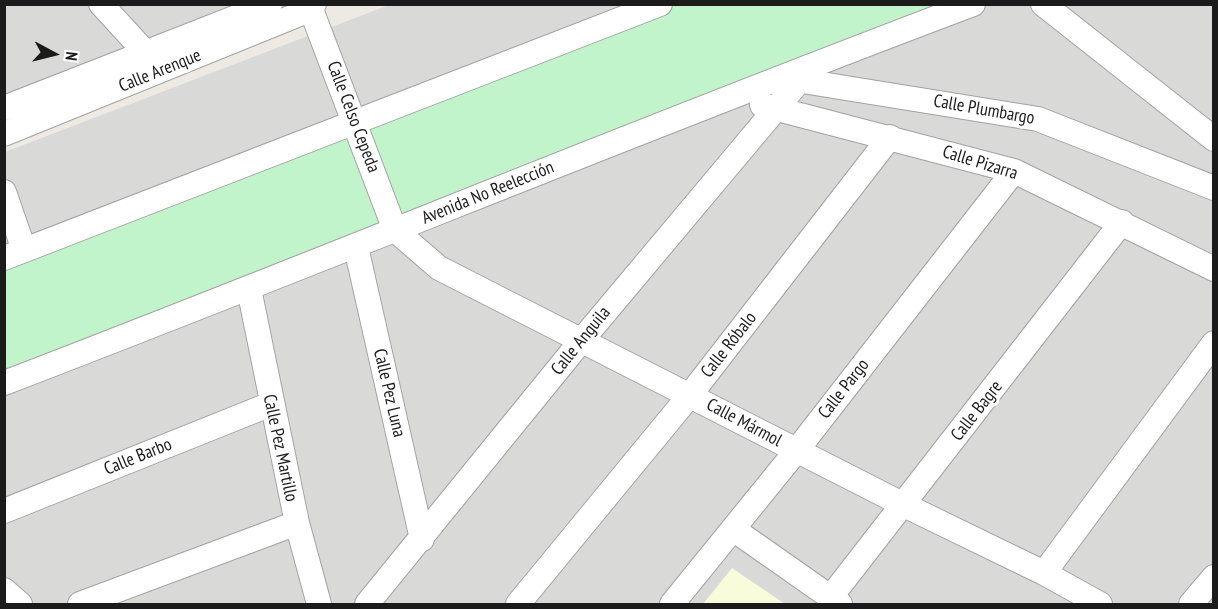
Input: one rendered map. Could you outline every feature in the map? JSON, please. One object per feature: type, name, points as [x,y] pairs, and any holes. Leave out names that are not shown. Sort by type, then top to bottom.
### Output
[{"type":"street","points":[[101,4],[145,52]]},
{"type":"street","name":"Calle Arenque","points":[[4,108],[270,4]]},
{"type":"street","points":[[4,192],[14,254],[355,124],[660,4]]},
{"type":"street","name":"Avenida No Reelección","points":[[4,383],[356,247],[731,96],[789,78],[973,4]]},
{"type":"street","points":[[1043,4],[1214,139]]},
{"type":"street","name":"Calle Arenque","points":[[4,134],[312,6]]},
{"type":"street","name":"Calle Celso Cepeda","points":[[312,6],[395,230]]},
{"type":"street","name":"Calle Anguila","points":[[367,604],[773,108],[789,78]]},
{"type":"street","name":"Calle Plumbargo","points":[[789,78],[1038,119],[1214,188]]},
{"type":"street","name":"Calle Pizarra","points":[[731,96],[1014,171],[1214,269]]},
{"type":"street","name":"Calle Róbalo","points":[[518,604],[690,395],[890,137]]},
{"type":"street","name":"Calle Pargo","points":[[672,604],[797,450],[1014,171]]},
{"type":"street","name":"Calle Bagre","points":[[835,601],[904,506],[1122,222]]},
{"type":"street","name":"Calle Mármol","points":[[395,230],[439,268],[904,506],[1044,573],[1100,604]]},
{"type":"street","name":"Calle Pez Luna","points":[[356,247],[422,539]]},
{"type":"street","name":"Calle Pez Martillo","points":[[249,289],[297,523],[319,604]]},
{"type":"street","points":[[1044,573],[1214,343]]},
{"type":"street","name":"Calle Barbo","points":[[4,511],[271,404]]},
{"type":"street","points":[[80,604],[297,523]]},
{"type":"street","points":[[733,529],[835,601]]},
{"type":"street","points":[[1191,604],[1214,577]]},
{"type":"street","points":[[4,590],[20,604]]},
{"type":"shaded area","points":[[5,5],[266,5],[5,108]]},
{"type":"shaded area","points":[[389,5],[1213,5],[1213,604],[28,604],[5,581],[5,152]]},
{"type":"shaded area","points":[[732,568],[785,604],[703,604]]},
{"type":"green space","points":[[666,5],[964,5],[5,383],[5,258]]}]
